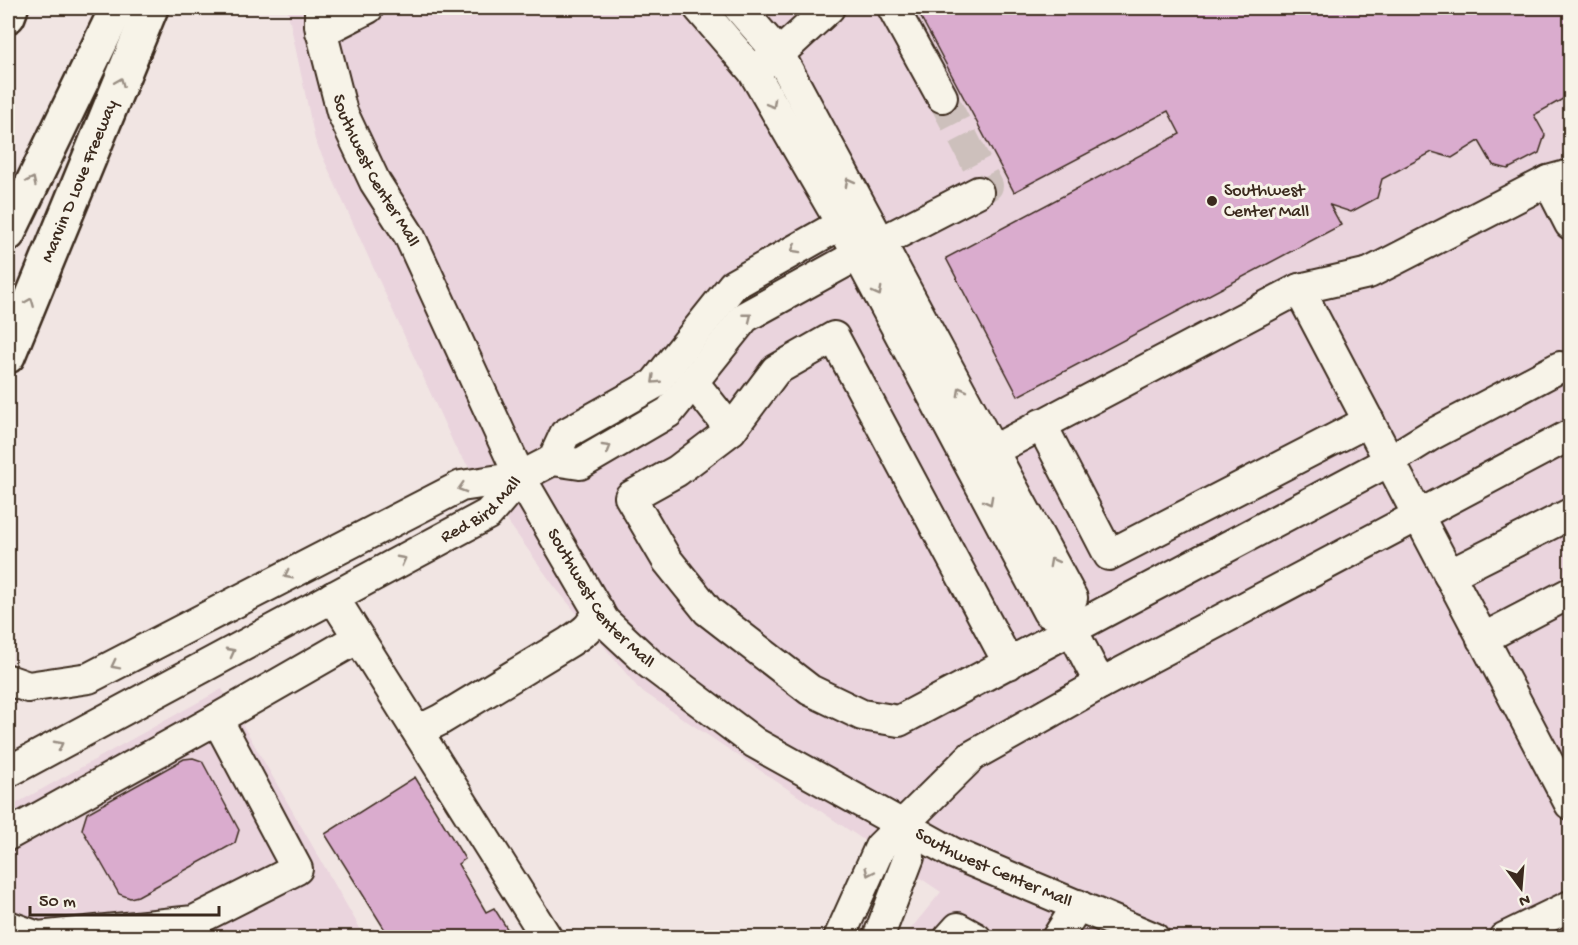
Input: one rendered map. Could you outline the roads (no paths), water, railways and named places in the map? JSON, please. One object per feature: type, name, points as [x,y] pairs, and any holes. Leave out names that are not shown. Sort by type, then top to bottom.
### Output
[{"type":"main road","points":[[8,16],[11,8]]},
{"type":"main road","points":[[8,234],[117,8]]},
{"type":"main road","name":"Marvin D Love Freeway","points":[[8,356],[151,8]]},
{"type":"street","points":[[321,20],[368,8]]},
{"type":"street","points":[[699,8],[753,71],[853,217]]},
{"type":"street","points":[[739,8],[779,54],[853,217],[981,457],[1072,598],[1068,622],[1100,684]]},
{"type":"street","points":[[753,71],[779,54],[830,8]]},
{"type":"street","points":[[893,8],[942,97]]},
{"type":"street","name":"Southwest Center Mall","points":[[321,20],[342,112],[375,183],[409,235],[520,477],[604,621],[649,663],[755,743],[953,853],[1154,938]]},
{"type":"street","points":[[981,457],[1299,289],[1369,273],[1559,178],[1570,224]]},
{"type":"street","points":[[520,477],[553,460],[580,464],[669,412],[745,317],[869,248],[978,192]]},
{"type":"street","points":[[553,460],[565,434],[654,384],[734,285],[853,217]]},
{"type":"street","points":[[1299,289],[1570,804]]},
{"type":"street","points":[[1009,664],[834,337],[776,370],[731,430],[677,471],[630,497],[667,560],[708,611],[810,690],[862,716],[899,721],[1009,664],[1068,622],[1389,461],[1431,435],[1560,367]]},
{"type":"street","points":[[693,382],[731,430]]},
{"type":"street","points":[[1041,424],[1108,555],[1369,421]]},
{"type":"street","points":[[839,938],[880,847],[972,756],[1100,684],[1570,435]]},
{"type":"street","name":"Red Bird Mall","points":[[8,772],[488,514],[520,477]]},
{"type":"street","name":"Red Bird Mall","points":[[8,680],[28,687],[89,678],[460,486],[520,477]]},
{"type":"street","points":[[1449,575],[1570,514]]},
{"type":"street","points":[[1482,639],[1570,593]]},
{"type":"street","points":[[333,597],[547,938]]},
{"type":"street","points":[[414,726],[428,726],[440,720],[569,642],[587,630],[598,610]]},
{"type":"street","points":[[8,835],[358,638]]},
{"type":"street","points":[[8,926],[38,937],[194,921],[297,869],[217,718]]},
{"type":"street","points":[[878,938],[909,857],[903,826]]},
{"type":"street","points":[[1057,938],[1078,905]]},
{"type":"street","points":[[1508,937],[1570,906]]},
{"type":"street","points":[[949,938],[958,928],[976,938]]},
{"type":"tunnel","points":[[942,97],[988,186],[978,192]]},
{"type":"place","name":"Southwest Center Mall","points":[[1212,201]]}]
